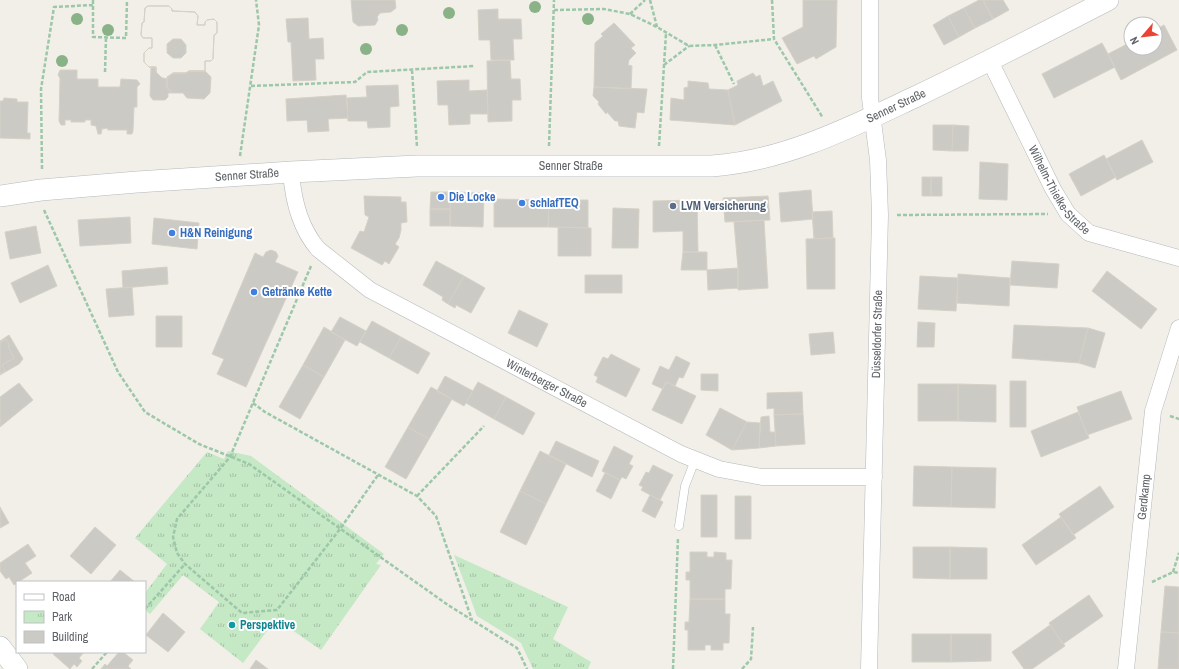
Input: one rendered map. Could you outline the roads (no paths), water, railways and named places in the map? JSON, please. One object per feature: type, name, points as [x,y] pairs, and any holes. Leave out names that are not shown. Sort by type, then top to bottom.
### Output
[{"type":"street","name":"Düsseldorfer Straße","points":[[869,669],[880,215],[878,160],[870,98],[870,0]]},
{"type":"street","name":"Senner Straße","points":[[0,196],[41,190],[88,186],[291,172],[418,166],[712,166],[735,164],[757,160],[792,149],[872,117],[990,61],[1108,0]]},
{"type":"street","name":"Wilhelm-Thielke-Straße","points":[[990,61],[1053,189],[1068,214],[1090,233],[1179,258]]},
{"type":"street","name":"Winterberger Straße","points":[[291,172],[292,188],[299,218],[311,241],[318,249],[370,290],[667,446],[695,460],[719,469],[762,477],[874,477]]},
{"type":"street","name":"Gerdkamp","points":[[1126,669],[1153,411],[1179,328]]},
{"type":"lane","points":[[678,526],[684,486],[695,460]]},
{"type":"place","name":"Die Locke","points":[[441,197]]},
{"type":"place","name":"schlafTEQ","points":[[522,203]]},
{"type":"place","name":"LVM Versicherung","points":[[673,206]]},
{"type":"place","name":"H&N Reinigung","points":[[172,233]]},
{"type":"place","name":"Getränke Kette","points":[[254,292]]},
{"type":"place","name":"Perspektive","points":[[232,625]]}]
